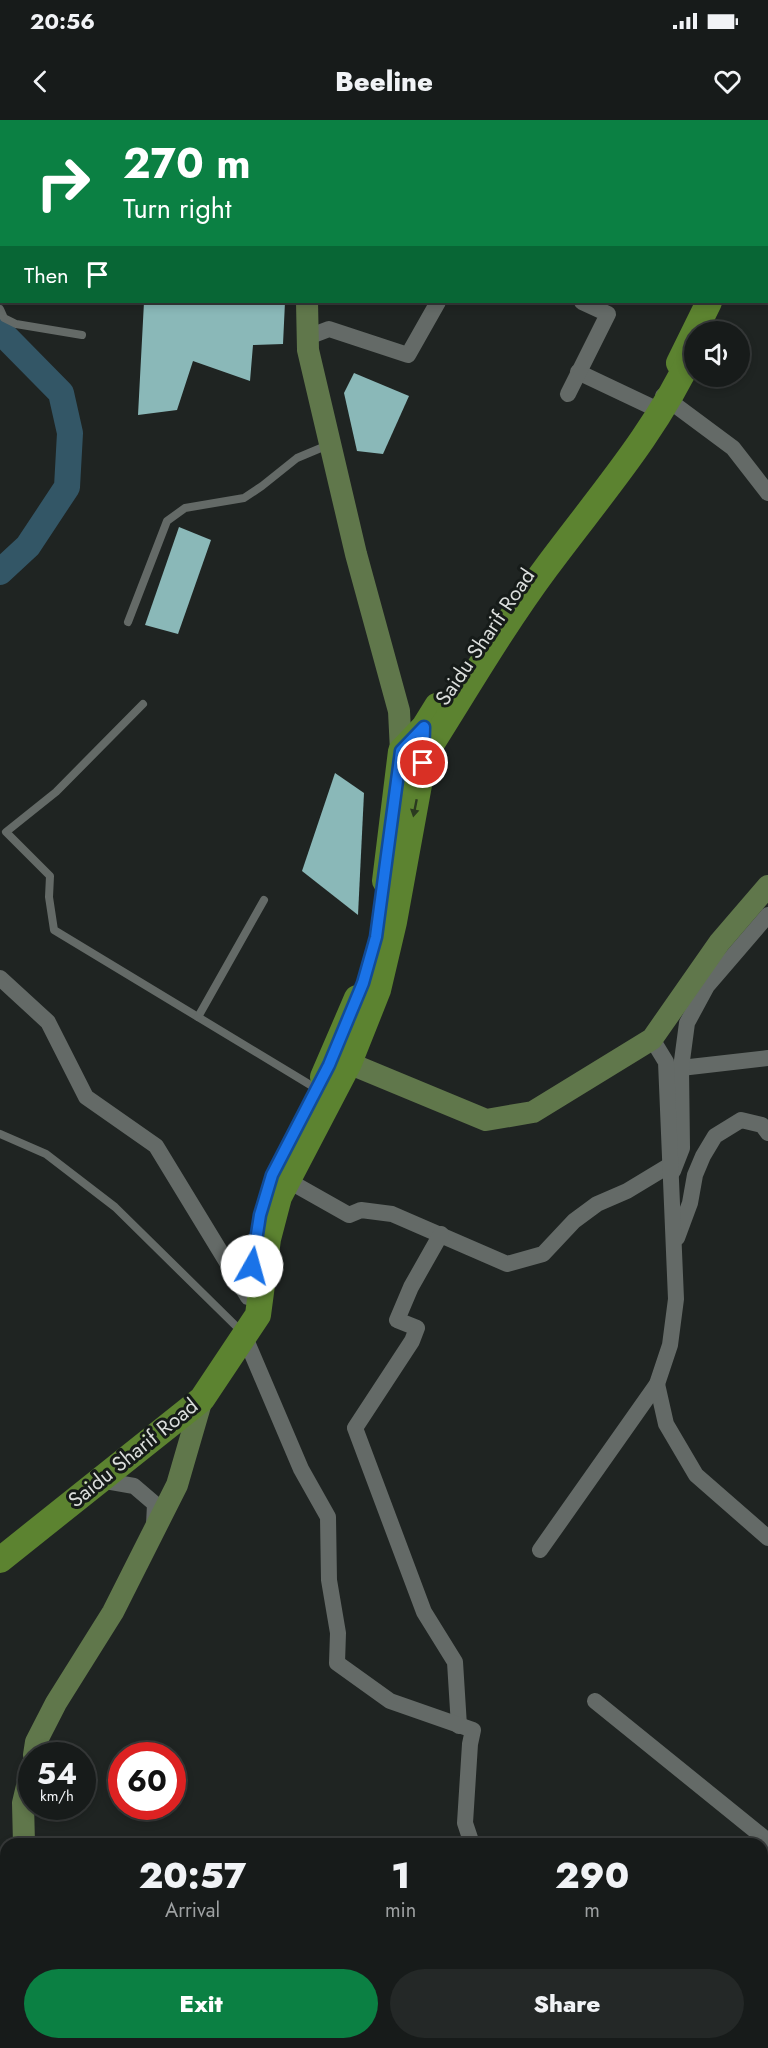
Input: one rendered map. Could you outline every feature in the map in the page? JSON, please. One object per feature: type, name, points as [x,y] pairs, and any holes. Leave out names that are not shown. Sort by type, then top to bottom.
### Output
[{"type":"main road","points":[[662,401],[709,303]]},
{"type":"main road","points":[[708,321],[718,303]]},
{"type":"main road","points":[[386,920],[423,763],[429,748],[522,602],[684,366]]},
{"type":"main road","name":"Saidu Sharif Road","points":[[401,751],[424,727],[470,653],[522,580],[602,488]]},
{"type":"main road","points":[[423,763],[424,727]]},
{"type":"main road","points":[[244,1335],[258,1315],[268,1239],[279,1197],[341,1060],[378,990],[401,751]]},
{"type":"main road","name":"Saidu Sharif Road","points":[[0,1560],[202,1399],[244,1335],[254,1243],[269,1184],[317,1089],[341,1060]]},
{"type":"street","points":[[307,303],[308,350],[357,554],[399,711],[401,751]]},
{"type":"street","points":[[308,337],[329,329],[408,355],[437,303]]},
{"type":"street","points":[[568,394],[608,314],[584,303]]},
{"type":"street","points":[[578,372],[662,401],[733,448],[768,493]]},
{"type":"street","points":[[341,1060],[486,1120],[533,1112],[652,1039],[719,943],[768,886]]},
{"type":"street","points":[[287,1180],[349,1215],[361,1210],[392,1214],[507,1264],[543,1254],[574,1221],[597,1204],[670,1170],[682,1148],[681,1068],[687,1023],[707,986],[768,915]]},
{"type":"street","points":[[0,978],[48,1023],[86,1097],[156,1146],[248,1297]]},
{"type":"street","points":[[540,1550],[657,1384],[670,1345],[676,1299],[666,1062],[652,1039]]},
{"type":"street","points":[[681,1068],[768,1058]]},
{"type":"street","points":[[674,1244],[690,1203],[695,1175],[715,1136],[741,1120],[762,1125],[768,1133]]},
{"type":"street","points":[[441,1234],[411,1287],[397,1320],[417,1328],[412,1341],[355,1428],[424,1612],[455,1662],[459,1726]]},
{"type":"street","points":[[244,1335],[301,1469],[328,1517],[329,1580],[338,1633],[337,1664],[390,1701],[473,1730],[465,1823],[470,1838]]},
{"type":"street","points":[[657,1384],[666,1424],[696,1475],[768,1538]]},
{"type":"street","points":[[36,1742],[56,1703],[113,1612],[154,1533],[177,1485],[202,1399]]},
{"type":"street","points":[[100,1480],[134,1486],[155,1504],[154,1533]]},
{"type":"street","points":[[595,1701],[766,1838]]},
{"type":"street","points":[[24,1820],[24,1838]]},
{"type":"lane","points":[[0,309],[4,318],[16,324],[82,335]]},
{"type":"lane","points":[[128,622],[167,521],[185,508],[244,498],[297,458],[330,444]]},
{"type":"lane","points":[[143,704],[56,792],[6,832],[50,876],[49,897],[54,930],[317,1089]]},
{"type":"lane","points":[[198,1017],[264,900]]},
{"type":"lane","points":[[0,1134],[46,1154],[115,1207],[244,1335]]},
{"type":"building","points":[[144,303],[285,303],[283,344],[253,345],[250,381],[193,361],[177,410],[138,415]]},
{"type":"building","points":[[354,373],[409,396],[383,454],[357,451],[344,393]]},
{"type":"building","points":[[179,527],[211,540],[178,634],[145,625]]},
{"type":"building","points":[[335,773],[364,793],[358,915],[302,871]]},
{"type":"waterway","points":[[0,331],[61,393],[70,433],[67,487],[28,546],[0,572]]},
{"type":"route","points":[[252,1266],[260,1215],[272,1175],[329,1065],[363,983],[376,937],[401,751],[424,727],[423,763]]}]
